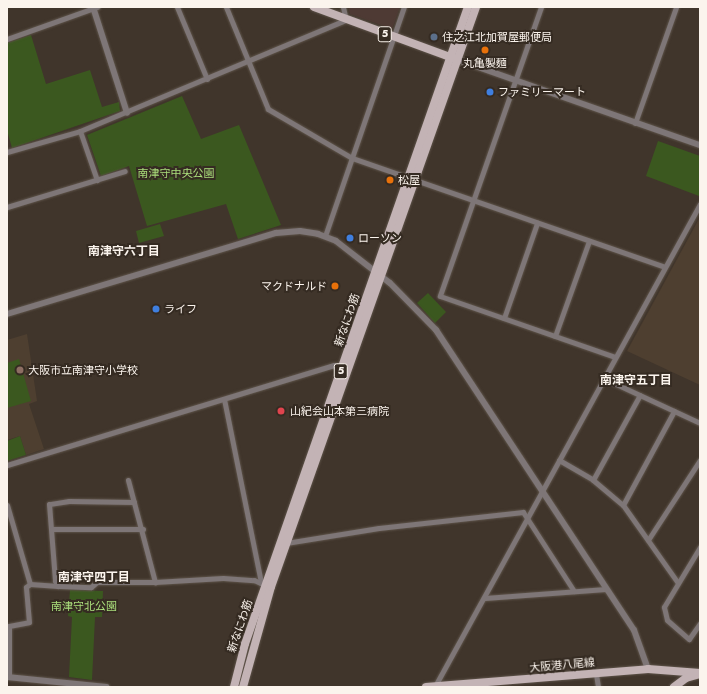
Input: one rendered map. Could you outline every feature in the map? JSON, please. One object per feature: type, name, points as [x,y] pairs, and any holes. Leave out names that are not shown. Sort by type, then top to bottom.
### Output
[{"type":"main road","name":"5","points":[[314,7],[346,20],[454,58]]},
{"type":"main road","name":"新なにわ筋","points":[[234,687],[245,644],[266,585],[284,542],[412,178],[454,58],[468,7]]},
{"type":"main road","name":"新なにわ筋","points":[[454,58],[476,7]]},
{"type":"main road","name":"新なにわ筋","points":[[243,687],[266,585]]},
{"type":"main road","name":"大阪港八尾線","points":[[426,687],[648,669],[700,674]]},
{"type":"main road","name":"大阪港八尾線","points":[[675,687],[686,678],[700,674]]},
{"type":"street","points":[[177,7],[207,79]]},
{"type":"street","points":[[226,7],[268,109],[352,158],[665,267]]},
{"type":"street","points":[[7,152],[80,130],[127,112],[346,20],[343,7]]},
{"type":"street","points":[[325,236],[404,7]]},
{"type":"street","points":[[541,7],[440,296],[615,357]]},
{"type":"street","points":[[635,123],[676,7]]},
{"type":"street","points":[[7,39],[94,8],[127,112]]},
{"type":"street","points":[[454,58],[700,145]]},
{"type":"street","points":[[80,130],[97,180]]},
{"type":"street","points":[[7,207],[125,171]]},
{"type":"street","points":[[435,686],[485,598],[526,517],[543,489],[700,204]]},
{"type":"street","points":[[504,318],[537,223]]},
{"type":"street","points":[[7,314],[276,233],[300,231],[325,236],[340,244],[378,274],[436,330],[543,489],[634,630],[648,669]]},
{"type":"street","points":[[555,336],[589,241]]},
{"type":"street","points":[[7,465],[334,365],[345,368]]},
{"type":"street","points":[[603,378],[700,423]]},
{"type":"street","points":[[593,480],[640,395]]},
{"type":"street","points":[[224,399],[266,585]]},
{"type":"street","points":[[623,505],[674,411]]},
{"type":"street","points":[[559,460],[593,480],[623,505],[678,583]]},
{"type":"street","points":[[648,540],[700,460]]},
{"type":"street","points":[[128,480],[143,529],[155,582]]},
{"type":"street","points":[[58,586],[55,581],[49,504],[69,501],[134,502]]},
{"type":"street","points":[[7,505],[30,584]]},
{"type":"street","points":[[284,542],[379,528],[523,512],[574,591]]},
{"type":"street","points":[[52,529],[143,529]]},
{"type":"street","points":[[700,547],[664,607],[667,620],[688,639],[700,623]]},
{"type":"street","points":[[107,687],[60,685],[8,677],[9,626],[29,622],[26,587],[30,584],[91,588],[97,582],[155,582],[223,578],[254,580],[266,585]]},
{"type":"street","points":[[485,598],[606,588]]},
{"type":"street","points":[[596,674],[598,687]]},
{"type":"shaded area","points":[[348,7],[400,7],[392,29],[350,14]]},
{"type":"shaded area","points":[[700,217],[700,385],[627,351]]},
{"type":"shaded area","name":"大阪市立南津守小学校","points":[[27,334],[37,401],[29,404],[44,449],[26,455],[20,436],[7,440],[7,340]]},
{"type":"green space","points":[[31,35],[46,84],[90,70],[102,107],[119,102],[120,111],[12,148],[7,130],[7,43]]},
{"type":"green space","name":"南津守中央公園","points":[[182,96],[201,139],[239,125],[281,225],[238,239],[226,204],[147,226],[129,166],[101,176],[87,135]]},
{"type":"green space","points":[[658,141],[700,156],[699,196],[646,176]]},
{"type":"green space","points":[[160,224],[164,236],[139,243],[136,231]]},
{"type":"green space","points":[[428,293],[446,312],[435,323],[417,303]]},
{"type":"green space","points":[[19,359],[31,401],[7,408],[7,363]]},
{"type":"green space","points":[[20,436],[26,455],[7,461],[7,441]]},
{"type":"green space","name":"南津守北公園","points":[[70,590],[103,591],[102,617],[95,617],[92,680],[69,677],[72,617],[68,616]]},
{"type":"place","name":"住之江北加賀屋郵便局","points":[[434,37]]},
{"type":"place","name":"丸亀製麵","points":[[485,50]]},
{"type":"place","name":"ファミリーマート","points":[[490,92]]},
{"type":"place","name":"松屋","points":[[390,180]]},
{"type":"place","name":"ローソン","points":[[350,238]]},
{"type":"place","name":"マクドナルド","points":[[335,286]]},
{"type":"place","name":"ライフ","points":[[156,309]]},
{"type":"place","name":"大阪市立南津守小学校","points":[[20,370]]},
{"type":"place","name":"山紀会山本第三病院","points":[[281,411]]},
{"type":"district","name":"南津守六丁目","points":[[124,252]]},
{"type":"district","name":"南津守五丁目","points":[[636,381]]},
{"type":"district","name":"南津守四丁目","points":[[94,578]]}]
